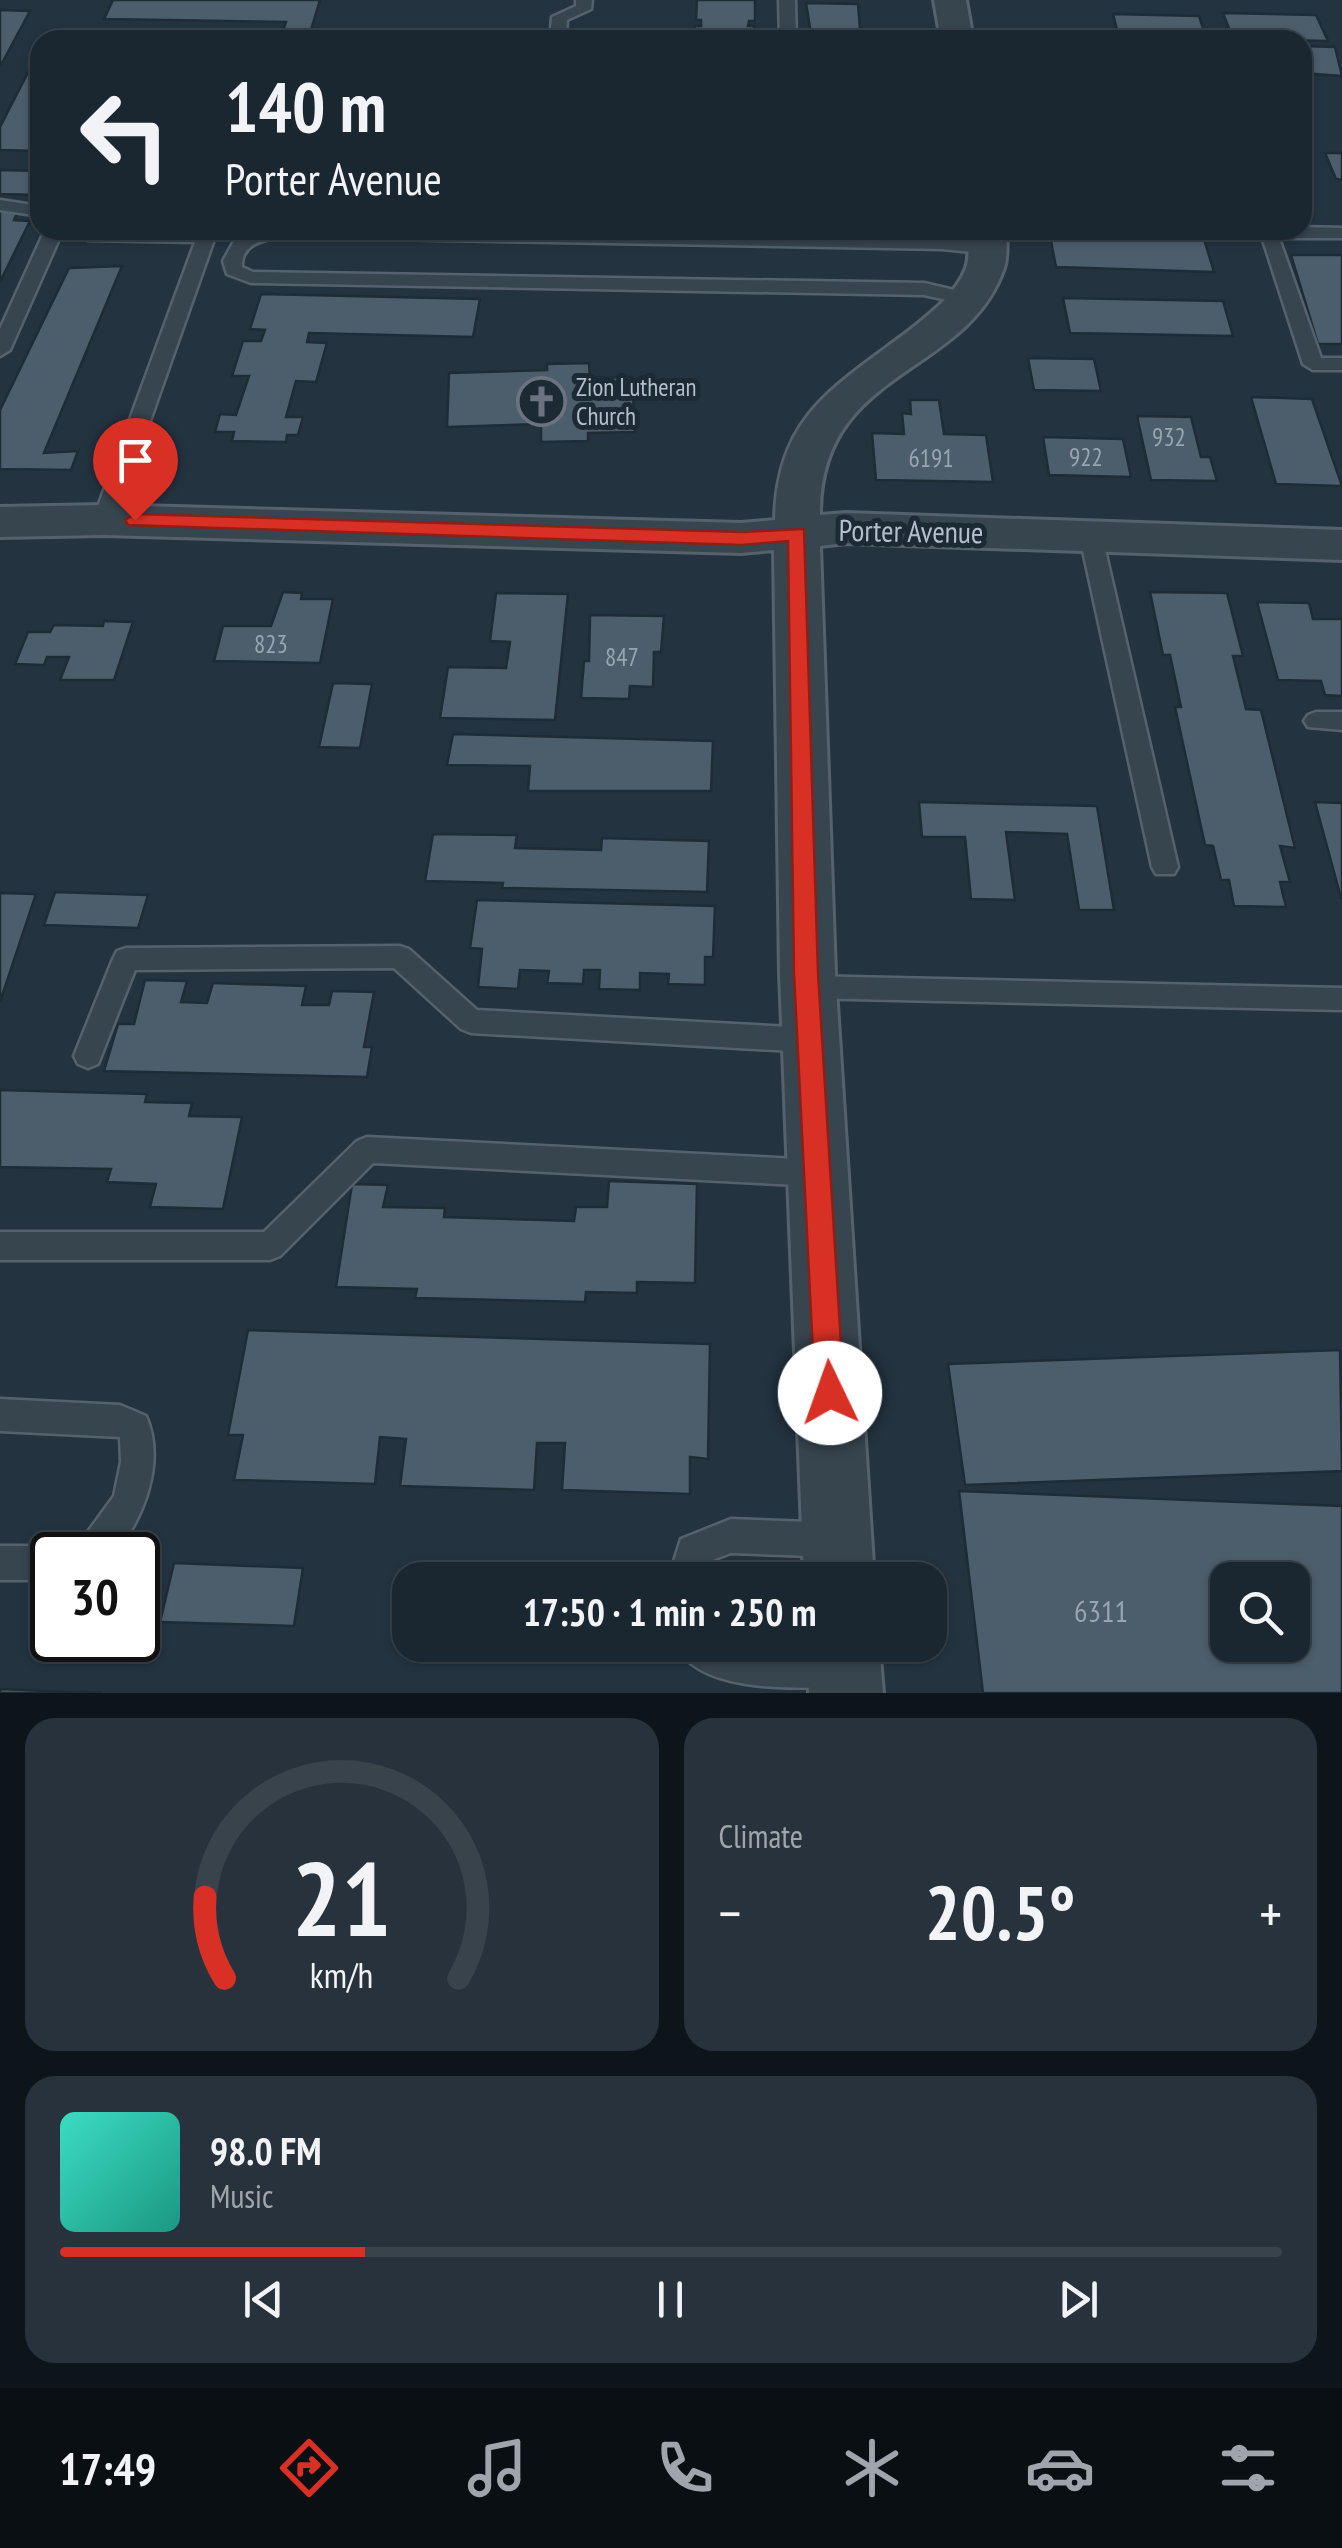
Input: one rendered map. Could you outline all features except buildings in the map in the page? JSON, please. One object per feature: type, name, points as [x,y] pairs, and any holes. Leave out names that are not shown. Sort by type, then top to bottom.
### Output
[{"type":"street","points":[[950,0],[955,30]]},
{"type":"street","points":[[838,1560],[806,987],[798,533],[801,467],[820,428],[856,386],[921,342],[969,299],[989,240]]},
{"type":"street","name":"Porter Avenue","points":[[0,522],[104,520],[742,538],[846,528],[1342,545]]},
{"type":"lane","points":[[559,30],[560,17],[582,9],[584,0]]},
{"type":"lane","points":[[787,0],[788,30]]},
{"type":"lane","points":[[0,205],[30,210]]},
{"type":"lane","points":[[1312,234],[1342,234]]},
{"type":"lane","points":[[0,350],[50,240]]},
{"type":"lane","points":[[104,520],[205,240]]},
{"type":"lane","points":[[247,240],[231,262],[233,270],[250,278],[924,289],[969,299]]},
{"type":"lane","points":[[721,240],[942,244],[989,240]]},
{"type":"lane","points":[[1271,240],[1313,364],[1342,364]]},
{"type":"lane","points":[[1091,537],[1165,867]]},
{"type":"lane","points":[[1316,721],[1342,721]]},
{"type":"lane","points":[[88,1056],[126,958],[400,957],[471,1021],[809,1040]]},
{"type":"lane","points":[[806,987],[1342,999]]},
{"type":"lane","points":[[0,1246],[270,1246],[366,1150],[817,1173]]},
{"type":"lane","points":[[0,1416],[120,1422],[136,1427],[140,1448],[122,1519],[112,1532]]},
{"type":"lane","points":[[690,1562],[693,1551],[731,1536],[838,1560]]},
{"type":"lane","points":[[0,1563],[30,1564]]},
{"type":"lane","points":[[721,1662],[734,1670],[844,1669]]},
{"type":"place","name":"Zion Lutheran Church","points":[[541,401]]},
{"type":"route","points":[[135,520],[742,538],[798,533],[806,973],[830,1393]]}]
